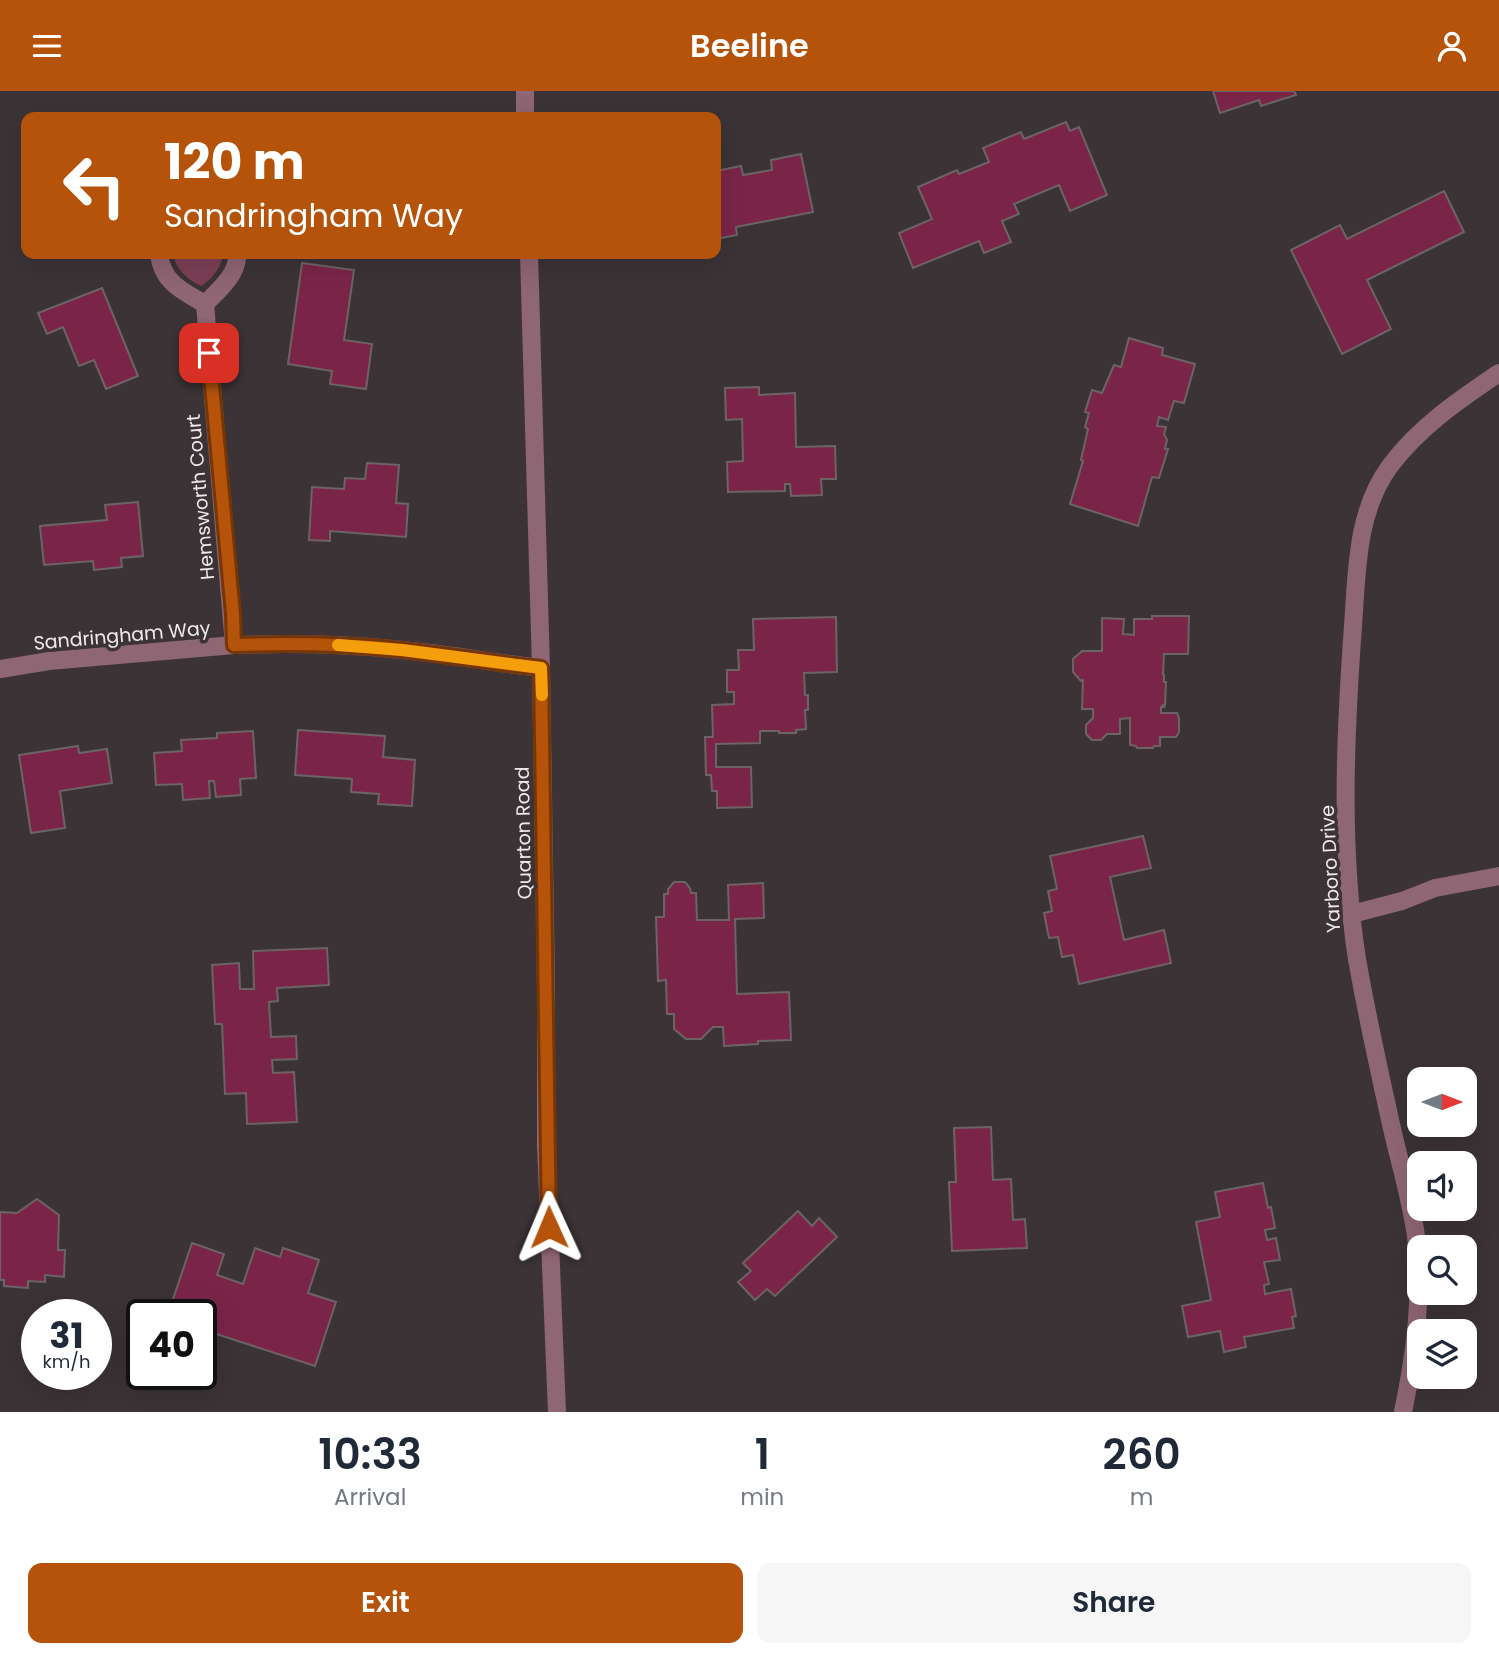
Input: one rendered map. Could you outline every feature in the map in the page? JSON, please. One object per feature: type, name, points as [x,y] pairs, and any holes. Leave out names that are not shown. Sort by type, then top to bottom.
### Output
[{"type":"street","points":[[525,91],[525,112]]},
{"type":"street","points":[[159,259],[160,266],[168,279],[183,292],[205,304],[228,279],[238,259]]},
{"type":"street","name":"Quarton Road","points":[[530,259],[541,668],[546,1144],[557,1412]]},
{"type":"street","name":"Hemsworth Court","points":[[205,304],[234,645]]},
{"type":"street","name":"Yarboro Drive","points":[[1403,1412],[1418,1321],[1416,1235],[1365,1000],[1352,914],[1349,872],[1347,732],[1360,545],[1368,506],[1389,467],[1415,437],[1449,407],[1499,373]]},
{"type":"street","name":"Sandringham Way","points":[[0,669],[49,661],[234,645],[331,644],[402,650],[541,668]]},
{"type":"street","points":[[1352,914],[1402,901],[1435,888],[1499,876]]},
{"type":"shaded area","points":[[175,259],[222,259],[216,272],[201,286],[177,265]]},
{"type":"building","points":[[1213,91],[1294,91],[1296,95],[1261,106],[1259,100],[1220,113]]},
{"type":"building","points":[[1066,122],[1070,131],[1079,127],[1107,195],[1070,211],[1059,185],[1014,204],[1019,214],[1002,221],[1011,242],[984,253],[979,241],[913,268],[899,233],[932,219],[918,187],[957,170],[959,174],[989,162],[983,148],[1021,132],[1024,139]]},
{"type":"building","points":[[801,154],[813,212],[736,227],[737,235],[721,238],[721,170],[741,166],[743,175],[772,170],[771,160]]},
{"type":"building","points":[[1444,191],[1464,232],[1367,280],[1391,329],[1342,354],[1291,250],[1340,225],[1347,239]]},
{"type":"building","points":[[302,263],[354,270],[344,340],[372,344],[366,389],[330,384],[332,371],[288,364]]},
{"type":"building","points":[[102,288],[138,376],[106,389],[94,360],[79,366],[63,327],[47,334],[38,313]]},
{"type":"building","points":[[1129,338],[1163,348],[1162,355],[1195,364],[1184,403],[1174,401],[1168,420],[1159,417],[1157,426],[1166,427],[1165,449],[1168,449],[1159,478],[1152,477],[1138,526],[1070,504],[1083,461],[1081,460],[1088,429],[1085,427],[1089,413],[1085,412],[1092,390],[1102,393],[1114,365],[1121,367]]},
{"type":"building","points":[[759,387],[759,395],[795,393],[796,447],[835,446],[836,479],[821,479],[822,495],[791,496],[790,484],[785,484],[785,491],[728,492],[727,462],[743,461],[742,419],[726,420],[725,388]]},
{"type":"building","points":[[367,463],[399,465],[396,503],[408,504],[406,537],[330,531],[330,541],[309,540],[312,487],[344,489],[345,478],[365,479]]},
{"type":"building","points":[[138,502],[143,556],[121,558],[122,567],[94,570],[93,561],[44,565],[40,526],[107,520],[105,505]]},
{"type":"building","points":[[1152,616],[1189,616],[1188,654],[1164,654],[1165,705],[1161,707],[1161,713],[1177,713],[1179,732],[1176,737],[1160,737],[1160,746],[1137,748],[1130,745],[1130,718],[1120,719],[1120,734],[1107,734],[1101,740],[1092,740],[1086,734],[1086,725],[1093,718],[1093,709],[1082,709],[1083,680],[1073,672],[1073,659],[1082,651],[1102,651],[1102,618],[1124,619],[1123,634],[1134,635],[1134,619],[1152,619]]},
{"type":"building","points":[[836,617],[837,672],[804,673],[805,695],[808,695],[808,710],[805,710],[806,729],[796,730],[796,733],[760,731],[760,743],[716,744],[716,767],[751,767],[752,807],[717,808],[717,791],[712,791],[711,775],[706,775],[705,737],[713,737],[712,705],[734,704],[734,692],[727,692],[727,670],[739,670],[738,650],[754,650],[753,619]]},
{"type":"building","points":[[298,730],[385,736],[383,757],[415,760],[412,806],[378,804],[379,794],[351,792],[352,779],[295,775]]},
{"type":"building","points":[[253,731],[256,778],[240,779],[241,795],[216,797],[214,781],[209,781],[210,798],[183,800],[182,784],[156,785],[154,753],[182,751],[181,740],[217,738],[217,733]]},
{"type":"building","points":[[78,746],[79,753],[107,749],[112,783],[60,791],[65,828],[31,833],[19,755]]},
{"type":"building","points":[[1143,836],[1151,868],[1110,877],[1124,940],[1164,930],[1171,963],[1079,984],[1073,955],[1062,957],[1058,937],[1049,938],[1044,913],[1052,911],[1048,891],[1057,889],[1050,856]]},
{"type":"building","points":[[674,882],[685,882],[691,893],[696,893],[697,920],[729,920],[728,885],[763,883],[764,918],[735,919],[737,994],[789,992],[791,1040],[724,1046],[723,1027],[713,1027],[701,1039],[686,1039],[674,1029],[674,1014],[667,1014],[666,980],[658,981],[656,917],[664,917],[664,894],[668,894],[668,889]]},
{"type":"building","points":[[327,948],[329,985],[277,988],[278,1001],[269,1002],[271,1037],[296,1036],[297,1059],[272,1060],[273,1073],[294,1072],[297,1122],[247,1124],[246,1093],[225,1094],[222,1024],[215,1024],[212,965],[239,963],[240,989],[254,989],[253,951]]},
{"type":"building","points":[[991,1127],[993,1180],[1011,1179],[1013,1220],[1025,1219],[1027,1248],[952,1251],[949,1182],[956,1182],[954,1128]]},
{"type":"building","points":[[1263,1183],[1275,1228],[1265,1230],[1267,1240],[1276,1238],[1280,1260],[1264,1262],[1269,1284],[1264,1285],[1265,1294],[1291,1289],[1296,1316],[1292,1317],[1294,1328],[1244,1337],[1246,1347],[1224,1352],[1220,1331],[1188,1337],[1182,1306],[1211,1300],[1196,1222],[1220,1217],[1215,1192]]},
{"type":"building","points":[[37,1199],[59,1215],[58,1250],[65,1250],[64,1277],[45,1275],[45,1282],[28,1281],[28,1288],[4,1286],[4,1280],[0,1280],[0,1212],[17,1213]]},
{"type":"building","points":[[798,1211],[812,1226],[819,1218],[837,1237],[775,1296],[767,1289],[755,1300],[738,1282],[751,1271],[743,1263]]},
{"type":"building","points":[[192,1243],[224,1254],[217,1275],[243,1284],[255,1248],[280,1257],[283,1248],[319,1260],[308,1293],[336,1302],[315,1366],[217,1334],[217,1299],[173,1299]]},
{"type":"slow traffic","points":[[338,645],[402,650],[541,668],[542,695]]},
{"type":"route","points":[[209,353],[234,645],[331,644],[402,650],[541,668],[549,1227]]}]
